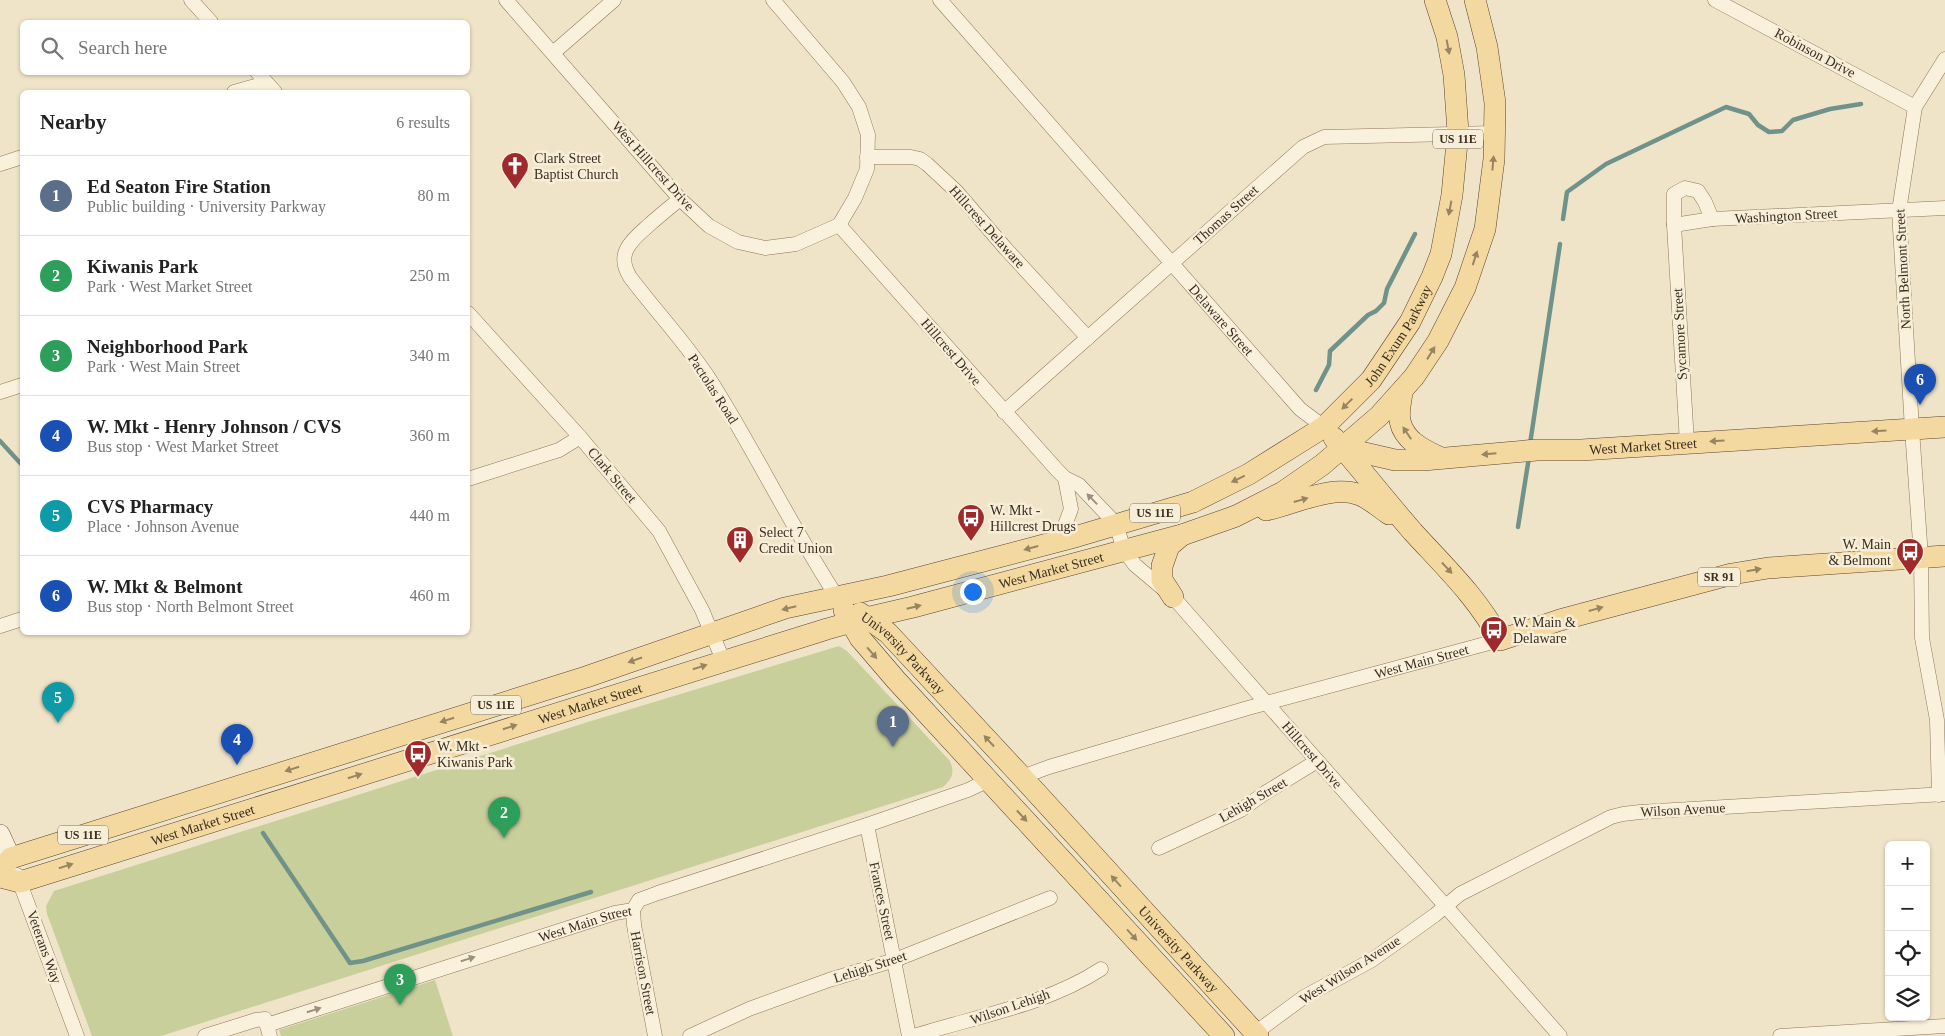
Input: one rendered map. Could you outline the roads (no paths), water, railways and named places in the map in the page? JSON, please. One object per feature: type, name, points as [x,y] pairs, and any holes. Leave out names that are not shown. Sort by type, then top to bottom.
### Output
[{"type":"main road","name":"John Exum Parkway","points":[[1116,524],[1193,502],[1249,474],[1324,426],[1371,380],[1395,346],[1426,291],[1441,254],[1452,195],[1458,132],[1454,75],[1446,37],[1434,0]]},
{"type":"main road","name":"US 11E","points":[[1182,535],[1236,516],[1283,492],[1322,465],[1379,416],[1402,392],[1438,341],[1465,288],[1485,229],[1492,177],[1495,133],[1492,77],[1487,47],[1475,0]]},
{"type":"main road","points":[[1402,392],[1400,421],[1407,434],[1421,449],[1441,458]]},
{"type":"main road","name":"Delaware Street","points":[[1324,426],[1413,532],[1467,589],[1489,619],[1500,640]]},
{"type":"main road","name":"West Market Street","points":[[1342,448],[1395,460],[1945,427]]},
{"type":"main road","points":[[1380,493],[1377,473],[1382,466],[1395,460]]},
{"type":"main road","points":[[1236,516],[1275,508],[1328,492],[1346,492],[1360,495],[1413,532]]},
{"type":"main road","name":"West Market Street","points":[[6,864],[586,677],[785,608],[888,586],[1116,524]]},
{"type":"main road","points":[[1173,597],[1162,580],[1162,566],[1169,546],[1182,535]]},
{"type":"main road","name":"West Market Street","points":[[10,879],[859,620],[914,608],[1182,535]]},
{"type":"main road","name":"West Main Street","points":[[1500,640],[1568,618],[1732,574],[1768,568],[1945,556]]},
{"type":"main road","name":"University Parkway","points":[[837,597],[859,620],[888,633],[1257,1034]]},
{"type":"main road","name":"University Parkway","points":[[859,620],[860,638],[1223,1036]]},
{"type":"main road","points":[[0,834],[6,864]]},
{"type":"street","points":[[191,0],[210,20]]},
{"type":"street","name":"West Hillcrest Drive","points":[[506,0],[680,199],[709,226],[738,242],[765,248],[796,244],[839,225]]},
{"type":"street","points":[[553,53],[614,0]]},
{"type":"street","points":[[773,0],[843,82],[860,107],[868,135],[867,168],[855,198],[839,225]]},
{"type":"street","name":"Delaware Street","points":[[940,0],[1304,412],[1324,426]]},
{"type":"street","name":"Robinson Drive","points":[[1715,0],[1915,107]]},
{"type":"street","name":"North Belmont Street","points":[[1942,794],[1937,720],[1922,638],[1921,557],[1899,211],[1915,107],[1945,59]]},
{"type":"street","points":[[241,90],[266,83]]},
{"type":"street","name":"Thomas Street","points":[[1004,412],[1303,147],[1324,137],[1458,132],[1495,133]]},
{"type":"street","name":"Hillcrest Delaware","points":[[867,157],[911,157],[920,159],[927,164],[956,191],[1006,249],[1088,338]]},
{"type":"street","points":[[0,164],[20,158]]},
{"type":"street","name":"Sycamore Street","points":[[1687,443],[1674,225],[1674,194],[1685,188],[1698,191],[1705,202],[1712,220]]},
{"type":"street","name":"Pactolas Road","points":[[680,199],[632,240],[626,252],[625,268],[712,382],[813,560],[837,597]]},
{"type":"street","name":"Washington Street","points":[[1674,225],[1712,220],[1945,208]]},
{"type":"street","name":"Hillcrest Drive","points":[[839,225],[1004,412],[1065,478],[1079,485],[1116,524],[1124,550],[1135,565],[1173,597],[1560,1036]]},
{"type":"street","name":"Clark Street","points":[[470,315],[580,438],[659,531],[677,561],[713,633],[723,660]]},
{"type":"street","points":[[0,392],[20,386]]},
{"type":"street","points":[[470,478],[559,450],[580,438]]},
{"type":"street","points":[[1059,541],[1071,509],[1065,478]]},
{"type":"street","points":[[0,626],[20,620]]},
{"type":"street","name":"West Main Street","points":[[1022,777],[1049,767],[1266,704],[1500,640]]},
{"type":"street","name":"Lehigh Street","points":[[1159,848],[1241,810],[1317,761]]},
{"type":"street","name":"West Main Street","points":[[205,1036],[264,1019],[269,1030],[450,965],[615,913],[633,910],[639,900],[867,825],[968,790],[989,780]]},
{"type":"street","name":"Wilson Avenue","points":[[1444,906],[1460,894],[1601,822],[1624,814],[1942,794]]},
{"type":"street","name":"Frances Street","points":[[867,825],[909,1036]]},
{"type":"street","name":"Veterans Way","points":[[6,864],[10,879],[77,1036]]},
{"type":"street","name":"Lehigh Street","points":[[690,1036],[758,1006],[828,980],[894,960],[1050,898]]},
{"type":"street","name":"West Wilson Avenue","points":[[1257,1034],[1304,997],[1372,960],[1435,915],[1444,906]]},
{"type":"street","name":"Harrison Street","points":[[633,910],[635,931],[655,1036]]},
{"type":"street","name":"Wilson Lehigh","points":[[914,1036],[1000,1012],[1081,982],[1102,968]]},
{"type":"street","points":[[1780,1036],[1945,1026]]},
{"type":"waterway","points":[[1563,219],[1567,192],[1606,164],[1726,107],[1749,114],[1758,125],[1769,132],[1782,131],[1793,120],[1830,109],[1861,104]]},
{"type":"waterway","points":[[1316,390],[1329,365],[1330,351],[1368,315],[1376,311],[1384,303],[1387,289],[1415,234]]},
{"type":"waterway","points":[[1530,444],[1560,244]]},
{"type":"waterway","points":[[0,441],[20,463]]},
{"type":"waterway","points":[[1518,527],[1529,457]]},
{"type":"waterway","points":[[263,833],[350,963],[363,961],[591,892]]},
{"type":"place","name":"Clark Street Baptist Church","points":[[515,190]]},
{"type":"place","name":"W. Mkt & Belmont","points":[[1920,405]]},
{"type":"place","name":"W. Mkt - Hillcrest Drugs","points":[[971,542]]},
{"type":"place","name":"Select 7 Credit Union","points":[[740,564]]},
{"type":"place","name":"W. Main & Belmont","points":[[1910,576]]},
{"type":"place","name":"W. Main & Delaware","points":[[1494,654]]},
{"type":"place","name":"CVS Pharmacy","points":[[58,723]]},
{"type":"place","name":"Ed Seaton Fire Station","points":[[893,747]]},
{"type":"place","name":"W. Mkt - Henry Johnson / CVS","points":[[237,765]]},
{"type":"place","name":"W. Mkt - Kiwanis Park","points":[[418,778]]},
{"type":"place","name":"Kiwanis Park","points":[[504,838]]},
{"type":"place","name":"Neighborhood Park","points":[[400,1005]]}]
